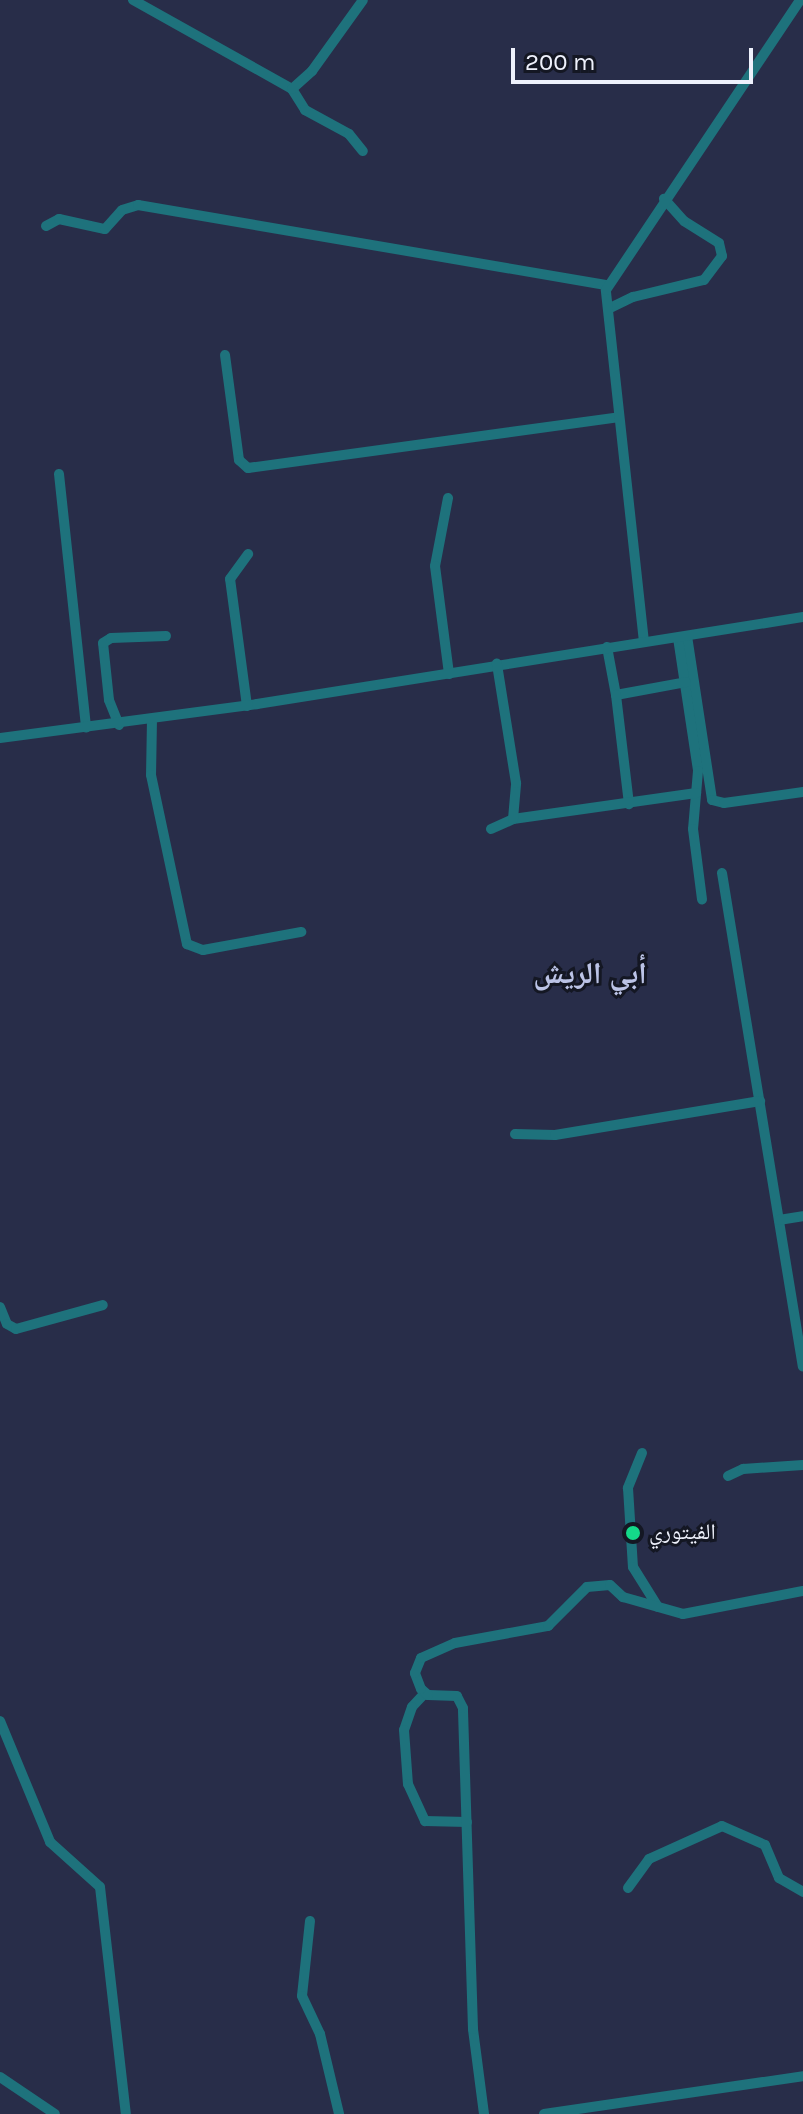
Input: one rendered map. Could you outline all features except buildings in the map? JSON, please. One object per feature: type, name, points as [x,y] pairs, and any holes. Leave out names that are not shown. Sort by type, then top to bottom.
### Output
[{"type":"street","points":[[133,0],[292,89],[305,110],[349,134],[363,151]]},
{"type":"street","points":[[292,89],[312,71],[363,0]]},
{"type":"street","points":[[644,642],[618,417],[607,285],[800,0]]},
{"type":"street","points":[[608,309],[633,297],[704,280],[722,256],[719,243],[684,221],[664,199]]},
{"type":"street","points":[[46,226],[59,219],[105,229],[122,210],[138,205],[607,285]]},
{"type":"street","points":[[225,355],[239,460],[248,468],[618,417]]},
{"type":"street","points":[[59,474],[86,728]]},
{"type":"street","points":[[448,498],[435,566],[449,674]]},
{"type":"street","points":[[247,706],[230,579],[248,554]]},
{"type":"street","points":[[0,738],[247,706],[803,617]]},
{"type":"street","points":[[119,725],[109,700],[103,643],[111,638],[166,636]]},
{"type":"street","points":[[682,637],[698,771],[693,829],[702,899]]},
{"type":"street","points":[[682,637],[712,800],[724,803],[803,792]]},
{"type":"street","points":[[607,647],[629,804]]},
{"type":"street","points":[[497,664],[515,772],[513,819]]},
{"type":"street","points":[[616,695],[686,682]]},
{"type":"street","points":[[152,719],[151,775],[187,944],[203,950],[301,932]]},
{"type":"street","points":[[491,829],[513,819],[696,793]]},
{"type":"street","points":[[722,873],[803,1366]]},
{"type":"street","points":[[515,1134],[555,1135],[760,1101]]},
{"type":"street","points":[[779,1220],[803,1216]]},
{"type":"street","points":[[0,1307],[16,1329],[103,1305]]},
{"type":"street","points":[[642,1453],[628,1488],[633,1567],[659,1608]]},
{"type":"street","points":[[728,1476],[743,1469],[803,1465]]},
{"type":"street","points":[[425,1693],[415,1673],[425,1654],[455,1643],[548,1626],[587,1587],[610,1585],[623,1597],[659,1608],[700,1612],[803,1591]]},
{"type":"street","points":[[425,1693],[412,1707],[404,1730],[404,1763],[414,1801],[427,1823],[467,1822]]},
{"type":"street","points":[[425,1693],[453,1695],[462,1703],[473,2042],[484,2114]]},
{"type":"street","points":[[0,1721],[50,1842],[100,1887],[126,2114]]},
{"type":"street","points":[[628,1888],[649,1859],[722,1826],[765,1845],[779,1878],[803,1892]]},
{"type":"street","points":[[310,1921],[302,1996],[320,2034],[339,2114]]},
{"type":"street","points":[[544,2114],[803,2076]]},
{"type":"street","points":[[0,2077],[55,2114]]},
{"type":"place","name":"الفيتوري","points":[[633,1533]]},
{"type":"district","name":"أبي الريش","points":[[590,973]]}]
